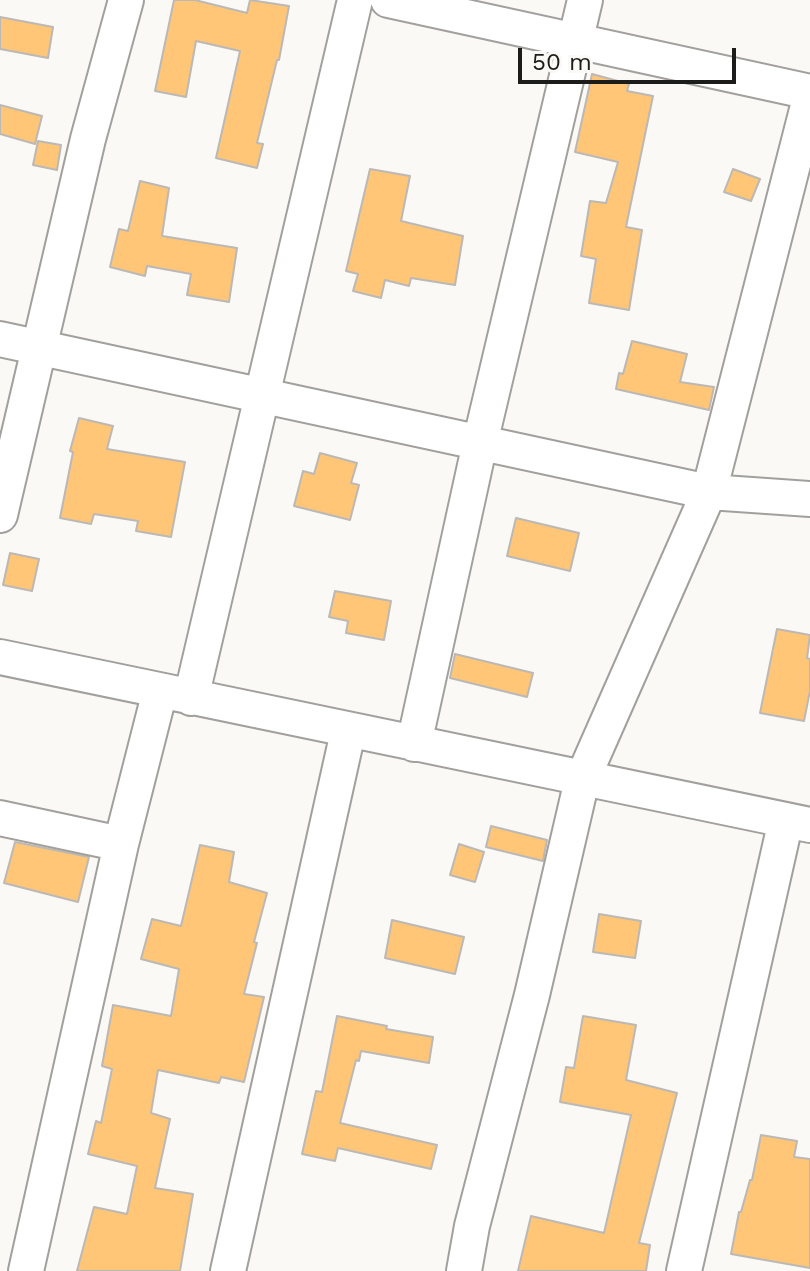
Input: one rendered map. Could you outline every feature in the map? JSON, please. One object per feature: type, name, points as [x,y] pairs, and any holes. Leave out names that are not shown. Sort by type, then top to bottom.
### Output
[{"type":"street","points":[[0,515],[88,139],[126,0]]},
{"type":"street","points":[[26,1271],[121,844],[175,694],[262,394],[355,0]]},
{"type":"street","points":[[388,0],[810,92]]},
{"type":"street","points":[[414,744],[480,443],[585,0]]},
{"type":"street","points":[[464,1271],[472,1226],[532,995],[582,780],[709,492],[810,98]]},
{"type":"street","points":[[0,339],[709,492],[810,499]]},
{"type":"street","points":[[0,657],[348,732],[798,823],[684,1271]]},
{"type":"street","points":[[228,1271],[348,732]]},
{"type":"street","points":[[0,818],[121,844]]},
{"type":"building","points":[[174,0],[195,0],[247,13],[250,0],[289,6],[279,60],[257,143],[263,144],[257,168],[216,158],[240,51],[196,41],[186,97],[155,91]]},
{"type":"building","points":[[0,17],[53,27],[48,58],[0,49]]},
{"type":"building","points":[[592,74],[629,84],[627,91],[653,96],[626,227],[642,230],[629,310],[589,303],[596,259],[581,256],[590,201],[606,203],[618,162],[575,152]]},
{"type":"building","points":[[0,105],[42,116],[35,144],[0,134]]},
{"type":"building","points":[[38,141],[61,145],[57,170],[33,165]]},
{"type":"building","points":[[370,169],[410,176],[401,221],[463,236],[455,285],[411,278],[409,286],[385,280],[381,298],[353,291],[358,274],[346,271]]},
{"type":"building","points":[[733,169],[760,179],[751,201],[724,192]]},
{"type":"building","points":[[140,181],[169,188],[162,236],[237,248],[229,302],[187,295],[191,274],[147,266],[145,276],[110,267],[119,229],[128,231]]},
{"type":"building","points":[[632,341],[687,354],[680,382],[714,387],[709,410],[616,389]]},
{"type":"building","points":[[79,418],[113,426],[107,449],[185,462],[171,537],[136,531],[138,521],[94,514],[91,524],[60,518],[73,452],[70,451]]},
{"type":"building","points":[[320,453],[357,463],[351,483],[359,485],[350,520],[294,506],[303,471],[314,474]]},
{"type":"building","points":[[516,518],[579,533],[570,571],[507,556]]},
{"type":"building","points":[[10,553],[39,559],[32,591],[3,585]]},
{"type":"building","points":[[335,591],[391,601],[384,640],[346,633],[348,621],[329,617]]},
{"type":"building","points":[[777,629],[810,635],[807,658],[810,659],[810,691],[804,721],[760,713]]},
{"type":"building","points":[[455,654],[533,673],[527,697],[450,678]]},
{"type":"building","points":[[491,826],[547,840],[543,861],[486,847]]},
{"type":"building","points":[[15,842],[89,857],[78,902],[4,883]]},
{"type":"building","points":[[459,844],[484,852],[475,882],[450,875]]},
{"type":"building","points":[[200,845],[234,852],[229,882],[267,893],[244,994],[264,997],[244,1082],[221,1077],[219,1083],[158,1070],[151,1113],[170,1119],[155,1188],[193,1194],[180,1271],[77,1271],[94,1207],[127,1214],[137,1166],[88,1154],[96,1121],[101,1123],[112,1069],[102,1066],[113,1005],[171,1016],[179,969],[141,959],[152,919],[181,926]]},
{"type":"building","points":[[599,914],[641,921],[635,958],[593,952]]},
{"type":"building","points":[[392,920],[464,937],[455,974],[385,958]]},
{"type":"building","points":[[337,1016],[433,1037],[429,1063],[361,1051],[340,1123],[437,1145],[431,1169],[338,1148],[335,1161],[302,1154],[316,1091],[322,1092]]},
{"type":"building","points":[[583,1016],[636,1025],[626,1080],[677,1093],[639,1243],[650,1245],[646,1271],[518,1271],[531,1216],[604,1233],[631,1115],[560,1102],[566,1067],[574,1068]]},
{"type":"building","points":[[761,1135],[797,1141],[794,1157],[810,1159],[810,1268],[731,1254],[739,1212],[752,1180]]}]
